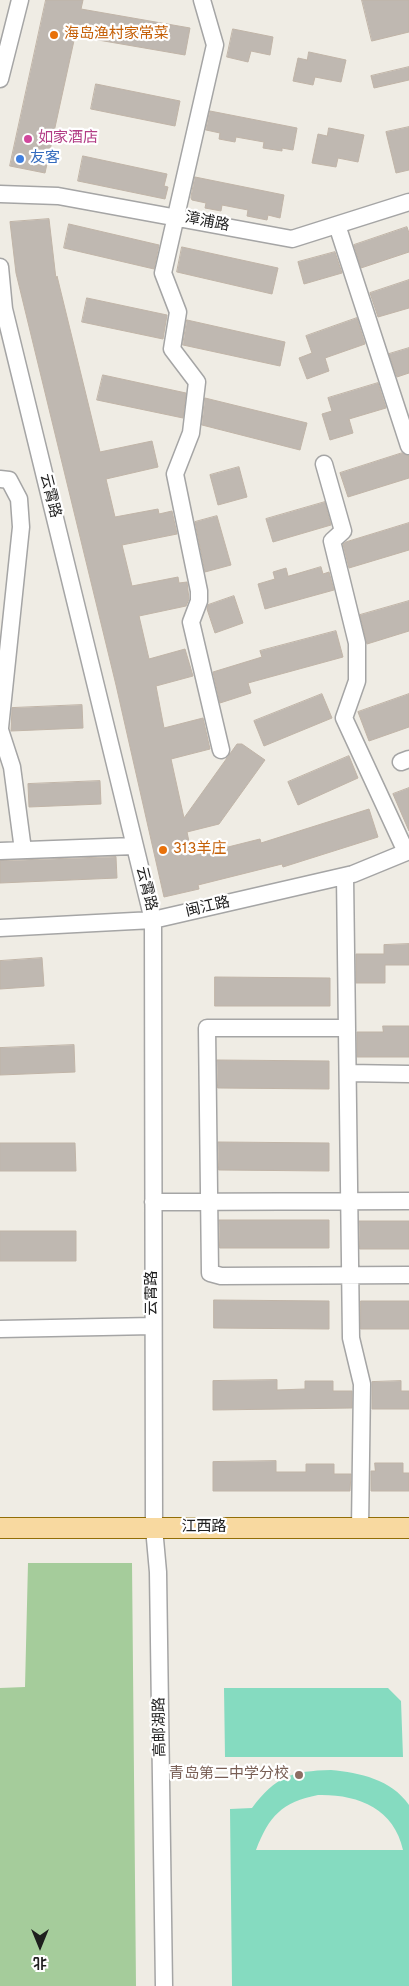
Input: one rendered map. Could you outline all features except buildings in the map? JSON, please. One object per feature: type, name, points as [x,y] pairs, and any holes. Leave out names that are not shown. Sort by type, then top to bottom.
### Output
[{"type":"main road","name":"江西路","points":[[0,1528],[409,1528]]},
{"type":"street","points":[[0,79],[20,0]]},
{"type":"street","points":[[202,0],[215,45],[163,273],[178,312],[172,349],[197,382],[191,433],[175,474],[199,590],[199,601],[192,622],[221,750]]},
{"type":"street","name":"漳浦路","points":[[0,194],[58,196],[292,239],[409,202]]},
{"type":"street","points":[[337,225],[409,446]]},
{"type":"street","name":"云霄路","points":[[0,267],[4,309],[153,920],[154,1528]]},
{"type":"street","points":[[324,464],[343,531],[332,541],[357,643],[357,681],[344,718],[408,851]]},
{"type":"street","points":[[0,479],[9,480],[19,499],[21,527],[0,729],[12,767],[23,850]]},
{"type":"street","points":[[0,850],[134,846]]},
{"type":"street","name":"闽江路","points":[[0,928],[153,920],[345,876],[408,851]]},
{"type":"street","points":[[345,876],[351,1338],[362,1384],[360,1528]]},
{"type":"street","points":[[347,1028],[207,1028],[210,1273],[220,1276],[409,1275]]},
{"type":"street","points":[[348,1073],[409,1074]]},
{"type":"street","points":[[153,1202],[409,1201]]},
{"type":"street","points":[[0,1329],[154,1326]]},
{"type":"street","name":"高邮湖路","points":[[154,1528],[158,1572],[164,1986]]},
{"type":"green space","points":[[28,1563],[132,1563],[136,1986],[0,1986],[0,1688],[25,1687]]},
{"type":"green space","points":[[224,1688],[388,1688],[401,1701],[403,1757],[225,1757]]},
{"type":"green space","points":[[317,1771],[342,1771],[374,1779],[393,1789],[409,1805],[409,1986],[232,1986],[230,1809],[252,1808],[277,1782],[295,1774]],"holes":[[[318,1795],[346,1797],[372,1806],[391,1824],[403,1850],[256,1850],[266,1828],[278,1812],[306,1798]]]},
{"type":"place","name":"海岛渔村家常菜","points":[[54,35]]},
{"type":"place","name":"如家酒店","points":[[28,139]]},
{"type":"place","name":"友客","points":[[20,159]]},
{"type":"place","name":"313羊庄","points":[[163,850]]},
{"type":"place","name":"青岛第二中学分校","points":[[299,1775]]}]
